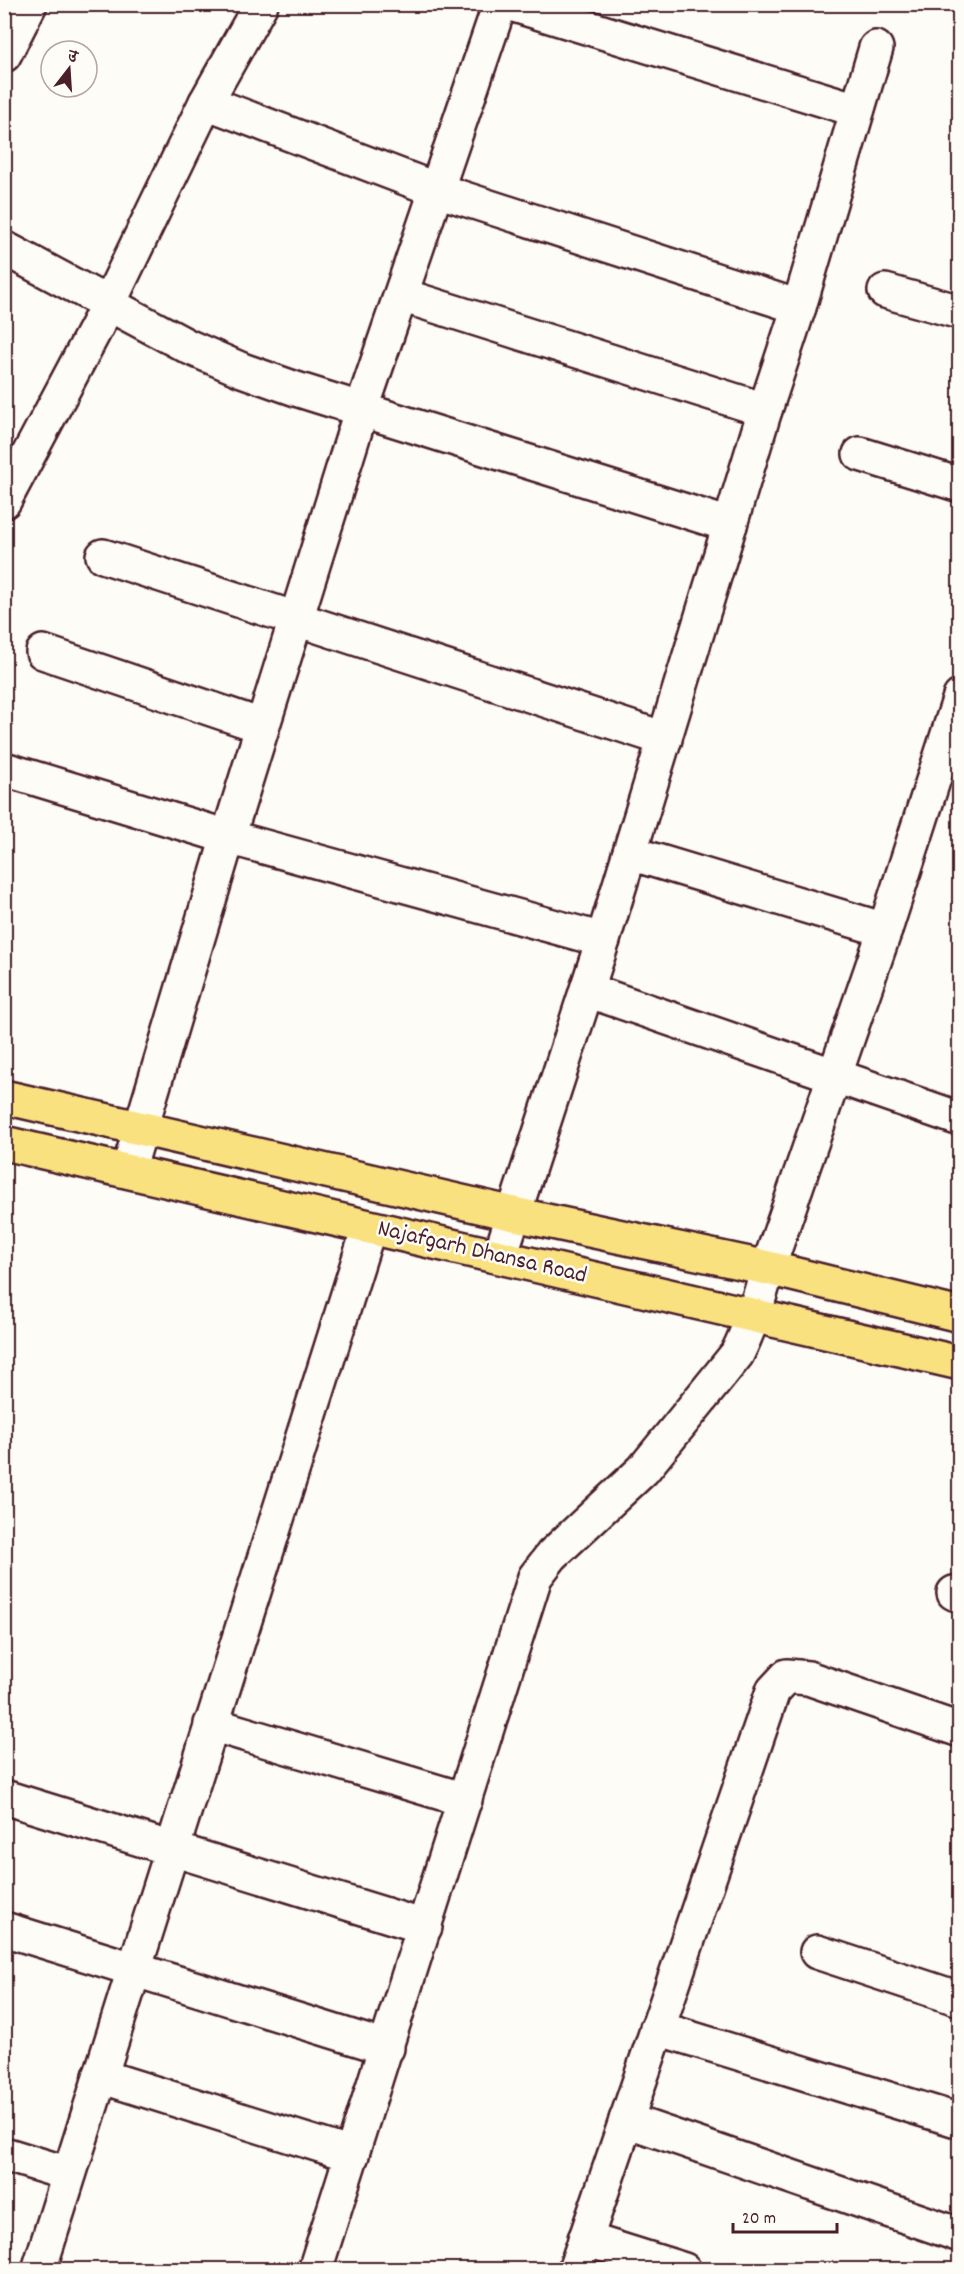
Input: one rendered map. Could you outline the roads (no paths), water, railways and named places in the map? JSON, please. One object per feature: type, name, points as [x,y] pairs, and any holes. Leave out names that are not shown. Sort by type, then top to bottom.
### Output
[{"type":"main road","name":"Najafgarh Dhansa Road","points":[[4,1097],[514,1214],[768,1268],[960,1315]]},
{"type":"main road","name":"Najafgarh Dhansa Road","points":[[4,1143],[960,1363]]},
{"type":"street","points":[[4,55],[30,4]]},
{"type":"street","points":[[4,501],[108,305],[206,102],[261,4]]},
{"type":"street","points":[[128,1171],[262,726],[362,408],[500,4]]},
{"type":"street","points":[[511,4],[857,110]]},
{"type":"street","points":[[500,1256],[603,940],[765,410],[799,307],[876,48]]},
{"type":"street","points":[[206,102],[437,190],[799,307]]},
{"type":"street","points":[[4,248],[189,347],[242,370],[730,525]]},
{"type":"street","points":[[885,291],[960,312]]},
{"type":"street","points":[[400,295],[765,410]]},
{"type":"street","points":[[860,454],[960,485]]},
{"type":"street","points":[[103,555],[665,739]]},
{"type":"street","points":[[43,652],[262,726]]},
{"type":"street","points":[[315,2270],[535,1577],[552,1555],[643,1470],[737,1354],[755,1315],[768,1268],[954,735],[960,697]]},
{"type":"street","points":[[4,769],[228,837],[603,940]]},
{"type":"street","points":[[630,853],[885,930]]},
{"type":"street","points":[[587,990],[960,1119]]},
{"type":"street","points":[[39,2270],[369,1228]]},
{"type":"street","points":[[574,2270],[773,1691],[788,1676],[808,1678],[960,1730]]},
{"type":"street","points":[[211,1724],[465,1800]]},
{"type":"street","points":[[4,1797],[425,1927]]},
{"type":"street","points":[[4,1929],[387,2048]]},
{"type":"street","points":[[817,1952],[960,1999]]},
{"type":"street","points":[[657,2028],[960,2121]]},
{"type":"street","points":[[100,2076],[352,2155]]},
{"type":"street","points":[[626,2120],[960,2235]]},
{"type":"street","points":[[4,2154],[69,2174]]},
{"type":"street","points":[[585,2239],[684,2270]]}]
